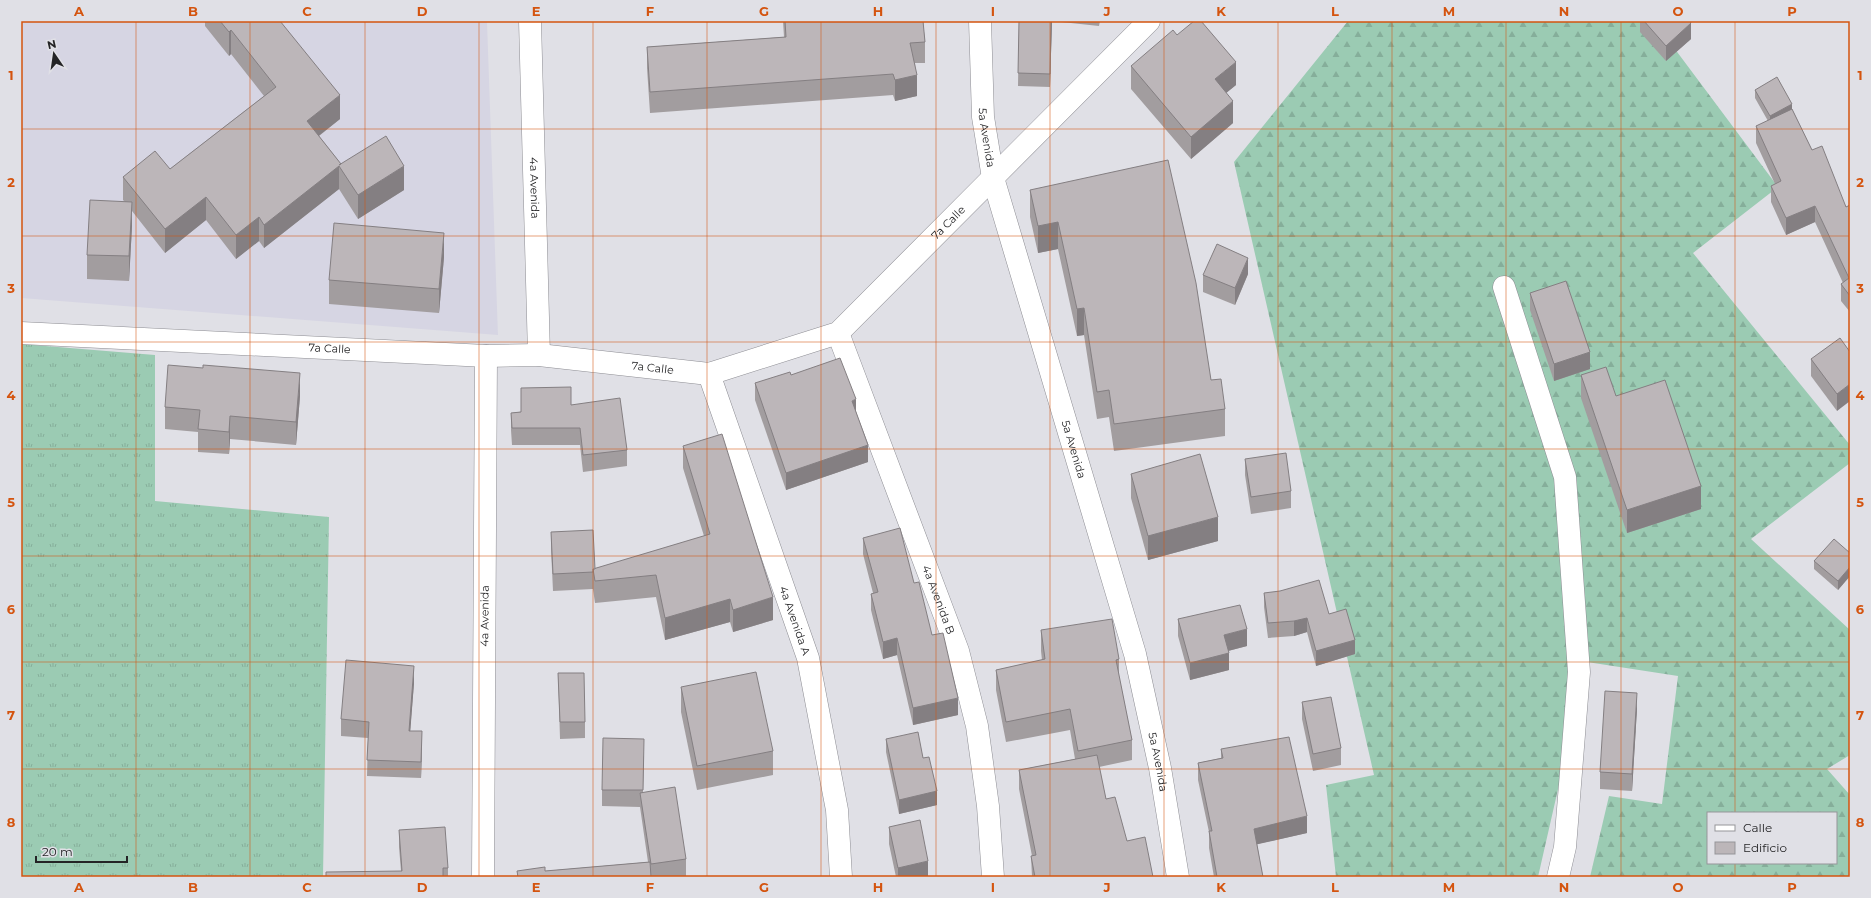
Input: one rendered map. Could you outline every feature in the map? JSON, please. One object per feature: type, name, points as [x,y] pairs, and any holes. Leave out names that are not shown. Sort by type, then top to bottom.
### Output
[{"type":"street","name":"4a Avenida","points":[[530,21],[539,355]]},
{"type":"street","name":"5a Avenida","points":[[980,21],[983,117],[993,178],[1135,654],[1160,768],[1178,877]]},
{"type":"street","name":"7a Calle","points":[[21,334],[486,356],[539,355],[709,374],[838,333],[1149,21]]},
{"type":"street","points":[[1504,287],[1565,477],[1579,672],[1565,847],[1558,877]]},
{"type":"street","name":"4a Avenida B","points":[[838,333],[958,651],[977,726],[988,806],[993,877]]},
{"type":"street","name":"4a Avenida","points":[[483,877],[486,356]]},
{"type":"street","name":"4a Avenida A","points":[[709,374],[808,658],[837,810],[841,877]]},
{"type":"shaded area","points":[[21,21],[487,21],[498,335],[21,298]]},
{"type":"green space","points":[[1348,21],[1654,21],[1778,187],[1693,253],[1850,445],[1850,463],[1751,539],[1850,630],[1850,755],[1827,769],[1850,795],[1850,877],[1590,877],[1609,796],[1662,804],[1678,676],[1587,662],[1538,877],[1336,877],[1326,785],[1374,775],[1234,162]]},
{"type":"green space","points":[[21,344],[155,355],[155,501],[329,517],[323,877],[21,877]]},
{"type":"building","points":[[220,21],[280,21],[340,95],[307,121],[341,164],[386,136],[404,166],[358,195],[339,166],[264,225],[259,217],[236,235],[206,197],[165,229],[123,177],[155,151],[170,169],[276,87],[231,30],[229,32]]},
{"type":"building","points":[[785,21],[923,21],[925,42],[910,43],[917,75],[895,80],[893,74],[650,92],[647,47],[786,37]]},
{"type":"building","points":[[1019,21],[1051,21],[1050,74],[1018,73]]},
{"type":"building","points":[[1194,21],[1201,21],[1236,62],[1215,79],[1233,101],[1191,137],[1131,66],[1173,30],[1177,35]]},
{"type":"building","points":[[1644,21],[1690,21],[1691,23],[1666,46]]},
{"type":"building","points":[[1777,77],[1792,104],[1770,116],[1755,90]]},
{"type":"building","points":[[1792,109],[1812,150],[1822,146],[1846,207],[1850,205],[1850,296],[1841,284],[1849,278],[1815,206],[1786,218],[1771,186],[1781,181],[1756,126]]},
{"type":"building","points":[[1168,160],[1196,283],[1211,380],[1221,379],[1225,409],[1114,424],[1109,390],[1097,392],[1084,308],[1077,309],[1058,222],[1038,226],[1030,190]]},
{"type":"building","points":[[90,200],[132,202],[129,256],[87,255]]},
{"type":"building","points":[[334,223],[444,233],[439,289],[329,280]]},
{"type":"building","points":[[1217,244],[1248,258],[1235,288],[1203,275]]},
{"type":"building","points":[[1566,281],[1590,352],[1554,364],[1530,293]]},
{"type":"building","points":[[1840,338],[1850,352],[1850,384],[1837,394],[1811,359]]},
{"type":"building","points":[[840,358],[856,399],[852,401],[868,445],[786,473],[755,383],[790,372],[791,375]]},
{"type":"building","points":[[168,365],[203,368],[203,365],[300,373],[296,422],[230,416],[229,432],[198,429],[200,410],[165,407]]},
{"type":"building","points":[[1606,367],[1616,396],[1665,380],[1701,486],[1627,510],[1581,375]]},
{"type":"building","points":[[571,387],[571,405],[620,398],[627,450],[583,455],[580,428],[512,428],[511,413],[521,412],[521,388]]},
{"type":"building","points":[[722,434],[773,597],[733,610],[730,599],[665,618],[656,575],[595,581],[593,569],[710,534],[683,446]]},
{"type":"building","points":[[1286,453],[1291,491],[1251,497],[1245,459]]},
{"type":"building","points":[[1200,454],[1218,517],[1148,536],[1131,474]]},
{"type":"building","points":[[900,528],[914,583],[919,582],[932,635],[943,633],[958,698],[913,708],[897,638],[883,642],[871,594],[878,592],[863,538]]},
{"type":"building","points":[[593,530],[595,569],[593,569],[593,572],[553,574],[551,532]]},
{"type":"building","points":[[1834,539],[1850,553],[1850,567],[1838,581],[1814,561]]},
{"type":"building","points":[[1319,580],[1329,614],[1346,609],[1355,640],[1316,651],[1307,618],[1294,621],[1268,623],[1264,593],[1280,591]]},
{"type":"building","points":[[1240,605],[1247,629],[1224,635],[1229,653],[1190,663],[1178,619]]},
{"type":"building","points":[[1112,619],[1119,659],[1116,660],[1132,740],[1078,751],[1070,709],[1006,722],[996,670],[1045,659],[1041,630]]},
{"type":"building","points":[[346,660],[414,666],[409,731],[422,731],[421,762],[367,760],[369,722],[341,719]]},
{"type":"building","points":[[756,672],[773,751],[697,766],[681,687]]},
{"type":"building","points":[[558,673],[584,673],[585,722],[560,722]]},
{"type":"building","points":[[1605,691],[1637,693],[1632,774],[1600,772]]},
{"type":"building","points":[[1331,697],[1341,748],[1313,754],[1302,702]]},
{"type":"building","points":[[918,732],[923,758],[929,757],[937,791],[899,800],[886,739]]},
{"type":"building","points":[[1289,737],[1307,816],[1254,829],[1263,877],[1217,877],[1209,831],[1212,831],[1198,763],[1223,758],[1221,749]]},
{"type":"building","points":[[603,738],[644,739],[643,790],[602,790]]},
{"type":"building","points":[[1097,755],[1106,799],[1115,797],[1127,841],[1145,837],[1153,877],[1035,877],[1031,856],[1036,855],[1019,770]]},
{"type":"building","points":[[675,787],[686,859],[651,864],[640,793]]},
{"type":"building","points":[[920,820],[928,861],[898,868],[889,827]]},
{"type":"building","points":[[445,827],[448,868],[443,868],[443,877],[326,877],[326,872],[402,871],[399,830]]},
{"type":"building","points":[[650,862],[651,877],[518,877],[517,871],[545,867],[545,871]]}]
